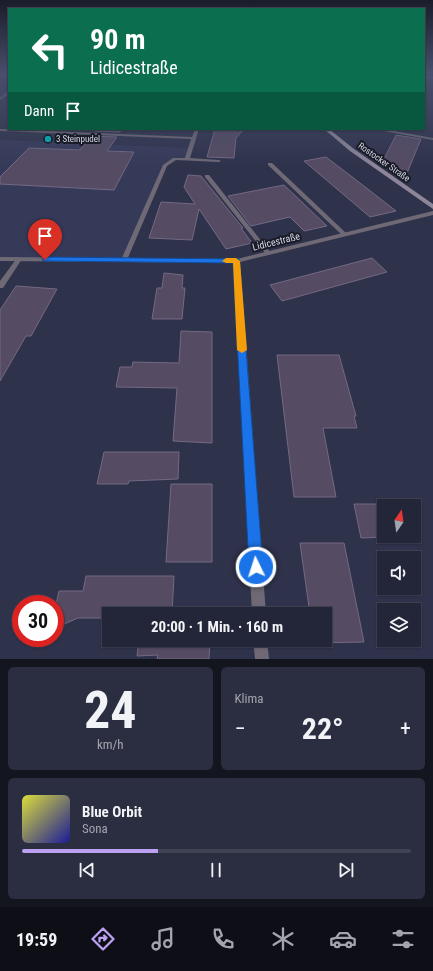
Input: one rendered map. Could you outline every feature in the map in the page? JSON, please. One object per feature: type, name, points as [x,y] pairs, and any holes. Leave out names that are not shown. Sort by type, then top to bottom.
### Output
[{"type":"main road","name":"Rostocker Straße","points":[[327,130],[352,150],[433,207]]},
{"type":"street","points":[[0,130],[194,138]]},
{"type":"street","points":[[187,159],[197,130]]},
{"type":"street","points":[[381,130],[433,139]]},
{"type":"street","points":[[124,260],[165,165],[175,159],[219,161]]},
{"type":"street","points":[[270,164],[344,234]]},
{"type":"street","points":[[207,176],[268,253]]},
{"type":"street","name":"Lidicestraße","points":[[0,259],[236,261],[433,213]]},
{"type":"street","points":[[0,286],[19,259]]},
{"type":"street","points":[[236,261],[259,607]]},
{"type":"street","points":[[261,647],[262,659]]},
{"type":"shaded area","points":[[0,140],[191,148],[187,159],[175,159],[165,165],[124,260],[0,259]]},
{"type":"building","points":[[96,130],[121,130],[120,132]]},
{"type":"building","points":[[215,130],[243,130],[236,138],[234,158],[207,157]]},
{"type":"building","points":[[396,135],[421,139],[407,173],[384,159]]},
{"type":"building","points":[[91,136],[117,137],[107,151],[134,152],[114,190],[0,184],[0,177],[29,148],[80,150]]},
{"type":"building","points":[[326,157],[396,211],[370,217],[304,161]]},
{"type":"building","points":[[188,175],[201,176],[243,228],[241,228],[252,243],[226,249],[199,209],[192,240],[149,238],[161,202],[195,204],[184,187]]},
{"type":"building","points":[[284,185],[327,226],[304,231],[290,217],[251,226],[228,196]]},
{"type":"building","points":[[372,258],[387,272],[282,301],[270,285]]},
{"type":"building","points":[[164,273],[183,275],[182,288],[185,288],[182,319],[152,319],[157,288],[162,288]]},
{"type":"building","points":[[16,286],[57,289],[31,336],[26,336],[0,381],[0,310]]},
{"type":"building","points":[[181,331],[212,332],[212,443],[173,441],[177,388],[116,387],[120,367],[132,367],[133,362],[179,363]]},
{"type":"building","points":[[277,355],[339,355],[356,416],[354,416],[357,428],[323,428],[336,497],[294,497]]},
{"type":"building","points":[[104,452],[179,452],[178,479],[129,481],[128,484],[97,484]]},
{"type":"building","points":[[171,484],[212,484],[212,562],[166,562]]},
{"type":"building","points":[[354,504],[377,504],[377,537],[361,538]]},
{"type":"building","points":[[300,543],[344,543],[364,642],[332,643],[332,607],[309,607]]},
{"type":"building","points":[[86,576],[174,576],[172,607],[102,607],[102,618],[78,618],[64,624],[64,595],[58,595],[59,591],[83,591]]},
{"type":"building","points":[[138,647],[210,647],[209,659],[157,659],[158,655],[137,656]]},
{"type":"slow traffic","points":[[226,261],[236,261],[242,350]]},
{"type":"place","name":"3 Steinpudel","points":[[48,139]]},
{"type":"route","points":[[45,260],[236,261],[256,567]]}]
